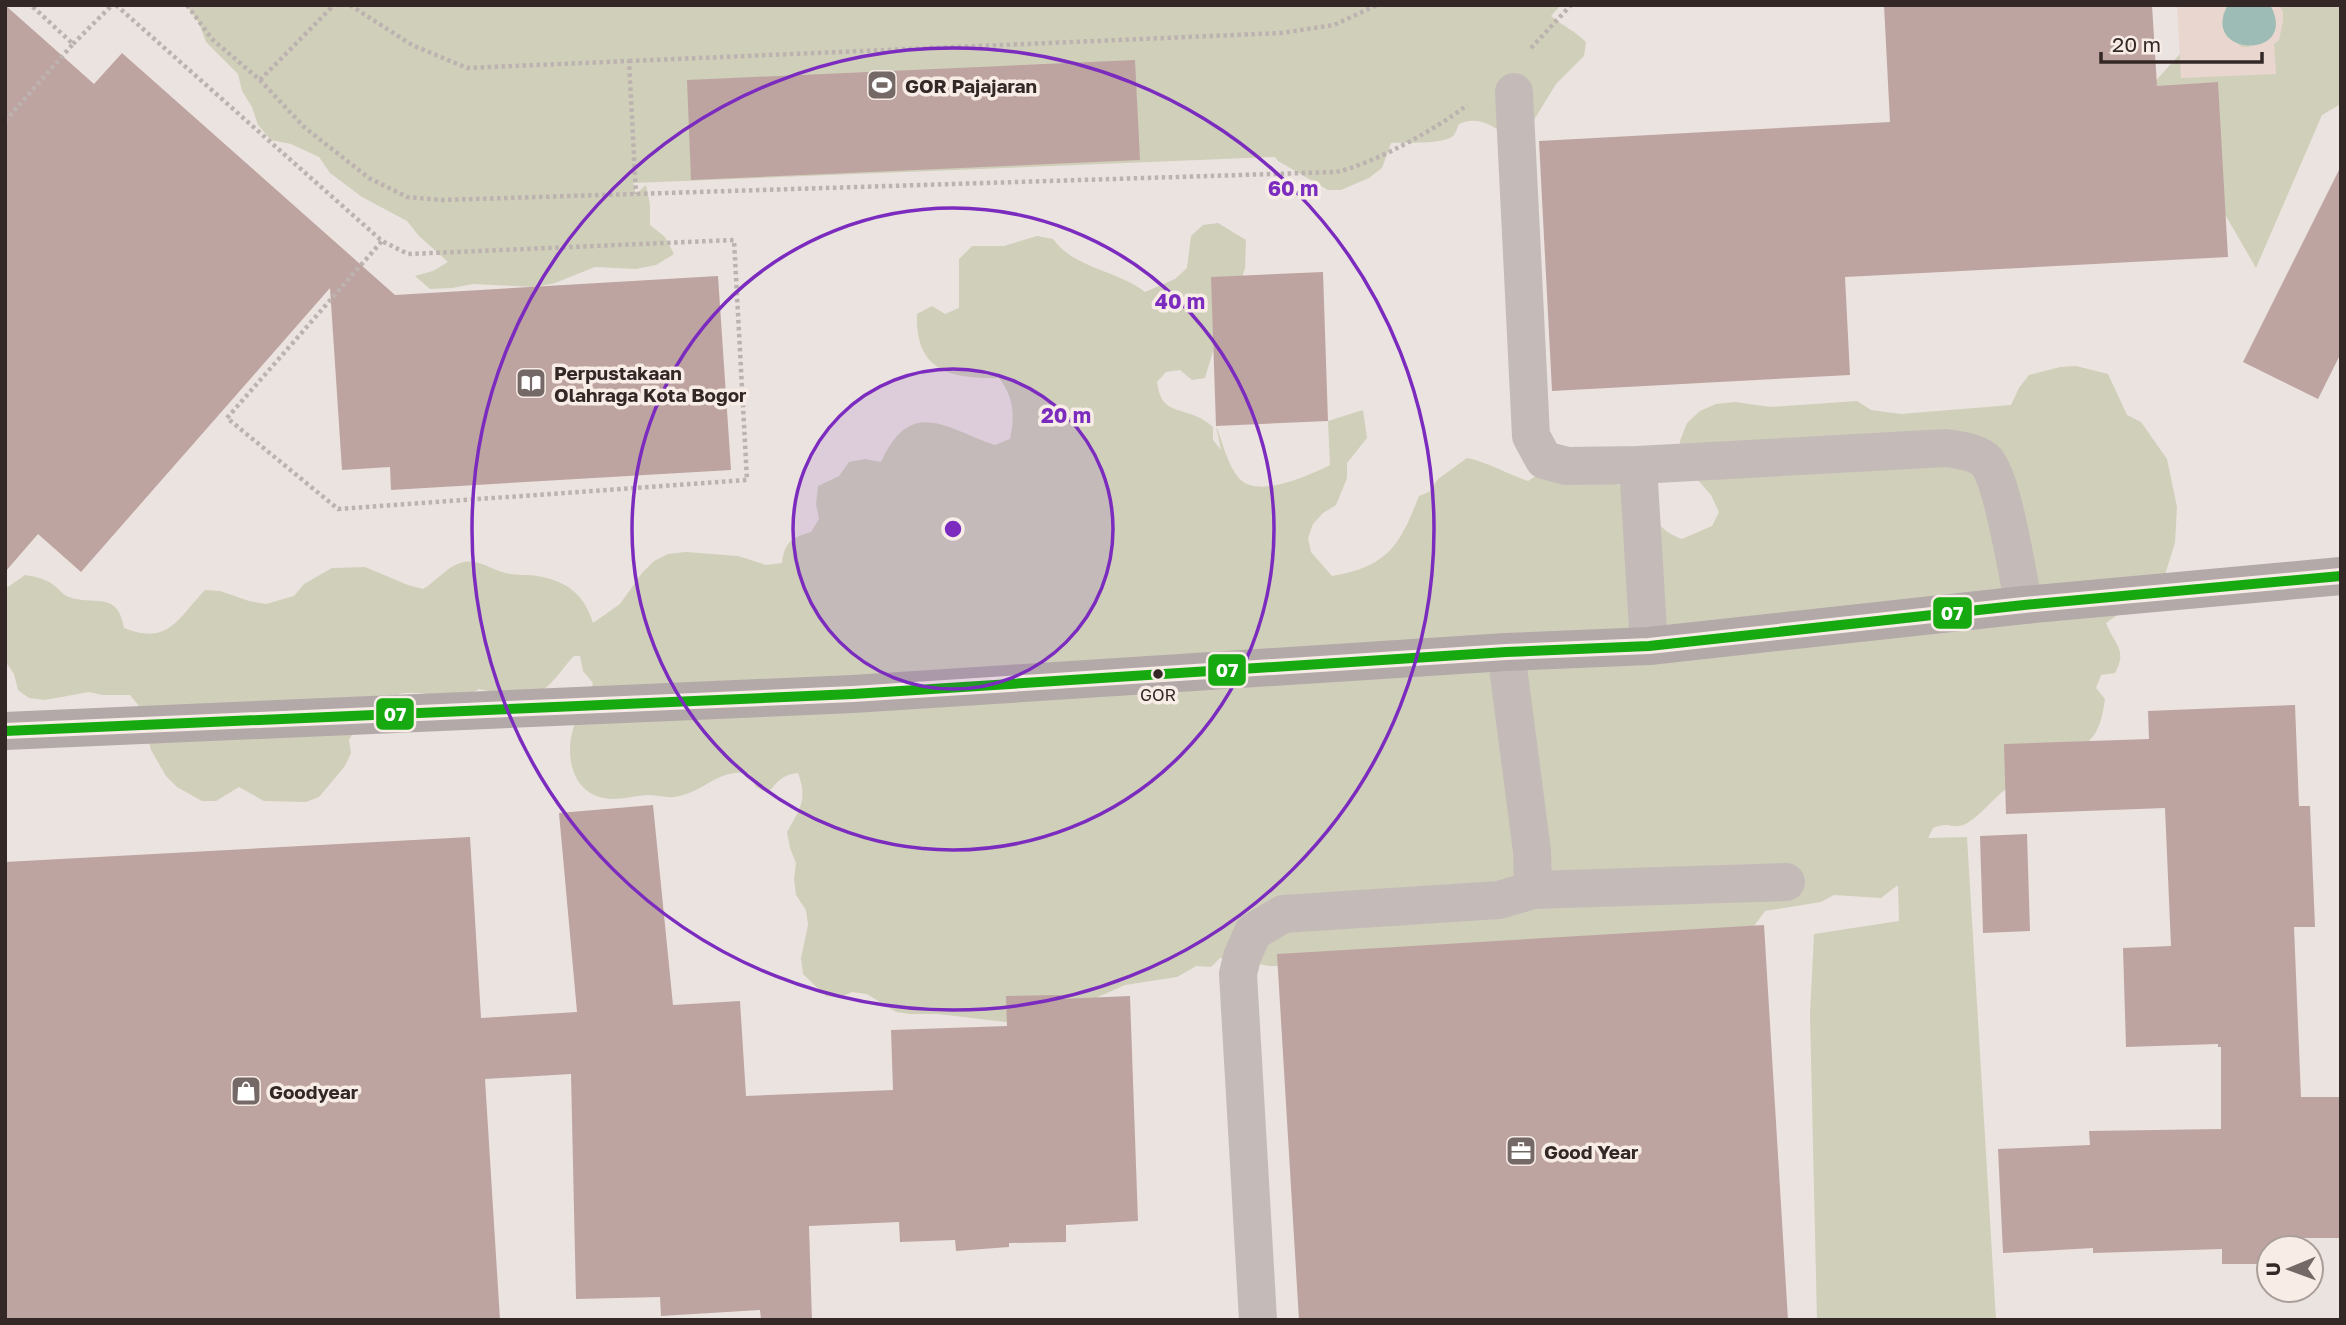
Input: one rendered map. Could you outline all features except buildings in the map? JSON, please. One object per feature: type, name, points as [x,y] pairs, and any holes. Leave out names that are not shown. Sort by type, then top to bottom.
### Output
[{"type":"main road","points":[[5,731],[853,694],[1506,652],[1649,646],[2024,605],[2341,576]]},
{"type":"lane","points":[[1514,92],[1531,436],[1544,460],[1567,466],[1638,465],[1946,447],[1966,452],[1985,460],[1997,480],[2024,605]]},
{"type":"lane","points":[[1638,465],[1649,646]]},
{"type":"lane","points":[[1506,652],[1532,851],[1533,890]]},
{"type":"lane","points":[[1258,1320],[1238,974],[1241,957],[1253,932],[1283,914],[1499,900],[1533,890],[1786,883]]},
{"type":"path","points":[[31,5],[73,44]]},
{"type":"path","points":[[5,121],[73,44],[114,5],[382,241],[408,254],[734,240],[747,480],[338,509],[227,418],[382,241]]},
{"type":"path","points":[[187,5],[212,38],[260,80],[304,127],[369,178],[407,197],[442,200],[1336,172],[1357,168],[1369,162],[1451,118],[1472,101]]},
{"type":"path","points":[[260,80],[334,5]]},
{"type":"path","points":[[350,5],[412,45],[467,68],[1281,33],[1334,25],[1377,5]]},
{"type":"path","points":[[1524,55],[1571,5]]},
{"type":"path","points":[[629,61],[636,194]]},
{"type":"green space","name":"GOR Pajajaran","points":[[186,5],[1561,5],[1551,16],[1586,42],[1584,56],[1556,84],[1534,120],[1497,129],[1483,122],[1469,121],[1459,124],[1454,135],[1443,140],[1391,143],[1382,168],[1369,178],[1341,190],[1328,190],[1275,157],[633,183],[636,194],[646,185],[650,225],[665,237],[674,254],[656,265],[636,269],[595,267],[555,283],[535,287],[473,284],[430,289],[415,276],[433,271],[448,262],[419,236],[407,221],[362,197],[330,173],[319,157],[291,144],[271,140],[258,125],[252,107],[242,91],[238,74],[206,42],[199,23]]},
{"type":"green space","points":[[2224,5],[2341,5],[2341,104],[2322,115],[2256,268],[2151,86]]},
{"type":"green space","points":[[1218,223],[1246,240],[1245,268],[1233,307],[1215,325],[1213,351],[1205,378],[1192,380],[1180,370],[1166,372],[1157,382],[1159,392],[1170,407],[1200,418],[1213,427],[1213,440],[1221,450],[1216,426],[1229,463],[1237,476],[1242,481],[1261,487],[1286,483],[1330,465],[1328,421],[1363,410],[1367,438],[1347,463],[1347,478],[1336,505],[1323,513],[1313,524],[1308,538],[1311,552],[1332,576],[1351,572],[1379,560],[1405,529],[1419,496],[1429,492],[1438,479],[1467,458],[1528,481],[1543,471],[1616,484],[1634,494],[1666,531],[1682,539],[1712,526],[1719,512],[1711,495],[1679,458],[1680,441],[1687,423],[1700,411],[1716,404],[1735,402],[1770,407],[1857,401],[1871,410],[1901,414],[2011,405],[2029,375],[2060,367],[2076,366],[2108,374],[2127,415],[2141,422],[2167,459],[2177,507],[2175,543],[2162,584],[2106,623],[2118,647],[2120,658],[2115,673],[2101,675],[2096,688],[2105,699],[2099,726],[2090,740],[2061,761],[2006,789],[1970,821],[1959,826],[1933,828],[1928,838],[1967,837],[1996,1320],[1817,1320],[1810,1014],[1814,934],[1899,921],[1898,885],[1881,898],[1834,895],[1821,902],[1765,911],[1748,934],[1286,966],[1220,958],[1211,967],[1196,966],[1177,977],[1125,985],[1096,998],[1014,1023],[938,1014],[910,1014],[896,1012],[867,994],[852,992],[839,998],[826,996],[803,974],[801,958],[808,925],[806,910],[796,895],[796,863],[787,832],[801,804],[802,790],[798,773],[784,777],[768,793],[756,787],[749,773],[727,775],[685,795],[674,797],[647,795],[609,799],[593,795],[585,789],[574,773],[570,753],[574,726],[593,683],[583,671],[580,656],[574,656],[551,683],[534,694],[515,695],[479,689],[460,696],[399,694],[385,718],[356,729],[349,740],[351,753],[345,766],[319,797],[306,802],[264,801],[239,787],[216,801],[202,801],[177,787],[166,776],[151,750],[139,706],[130,695],[89,692],[45,700],[29,698],[18,690],[14,674],[5,661],[5,589],[25,575],[49,582],[69,597],[111,604],[121,616],[124,628],[152,634],[171,626],[205,590],[220,591],[266,604],[294,596],[304,584],[332,568],[365,567],[423,589],[453,566],[475,562],[506,573],[538,576],[566,586],[580,597],[593,623],[620,604],[654,561],[668,554],[686,552],[738,556],[766,565],[782,563],[790,542],[811,532],[819,519],[816,504],[818,486],[839,476],[849,462],[865,459],[881,462],[892,442],[904,429],[917,423],[931,422],[995,445],[1010,439],[1012,407],[1008,392],[999,378],[965,376],[939,368],[929,360],[918,333],[917,314],[932,306],[945,314],[959,308],[959,259],[972,246],[1004,246],[1037,236],[1053,239],[1073,257],[1145,292],[1175,279],[1187,268],[1191,236],[1203,225]]},
{"type":"shaded area","points":[[2177,5],[2228,5],[2223,14],[2227,36],[2242,47],[2249,47],[2274,12],[2270,5],[2279,5],[2283,12],[2283,21],[2279,40],[2274,44],[2276,74],[2181,78]]},
{"type":"water","points":[[2228,5],[2270,5],[2276,23],[2272,36],[2262,43],[2249,46],[2236,43],[2226,35],[2222,22]]},
{"type":"transit line","name":"07","points":[[5,731],[853,694],[1506,652],[1649,646],[2024,605],[2341,576]]},
{"type":"place","name":"GOR Pajajaran","points":[[882,85]]},
{"type":"place","name":"Perpustakaan Olahraga Kota Bogor","points":[[531,383]]},
{"type":"place","name":"GOR","points":[[1158,674]]},
{"type":"place","name":"Goodyear","points":[[246,1091]]},
{"type":"place","name":"Good Year","points":[[1521,1151]]}]
